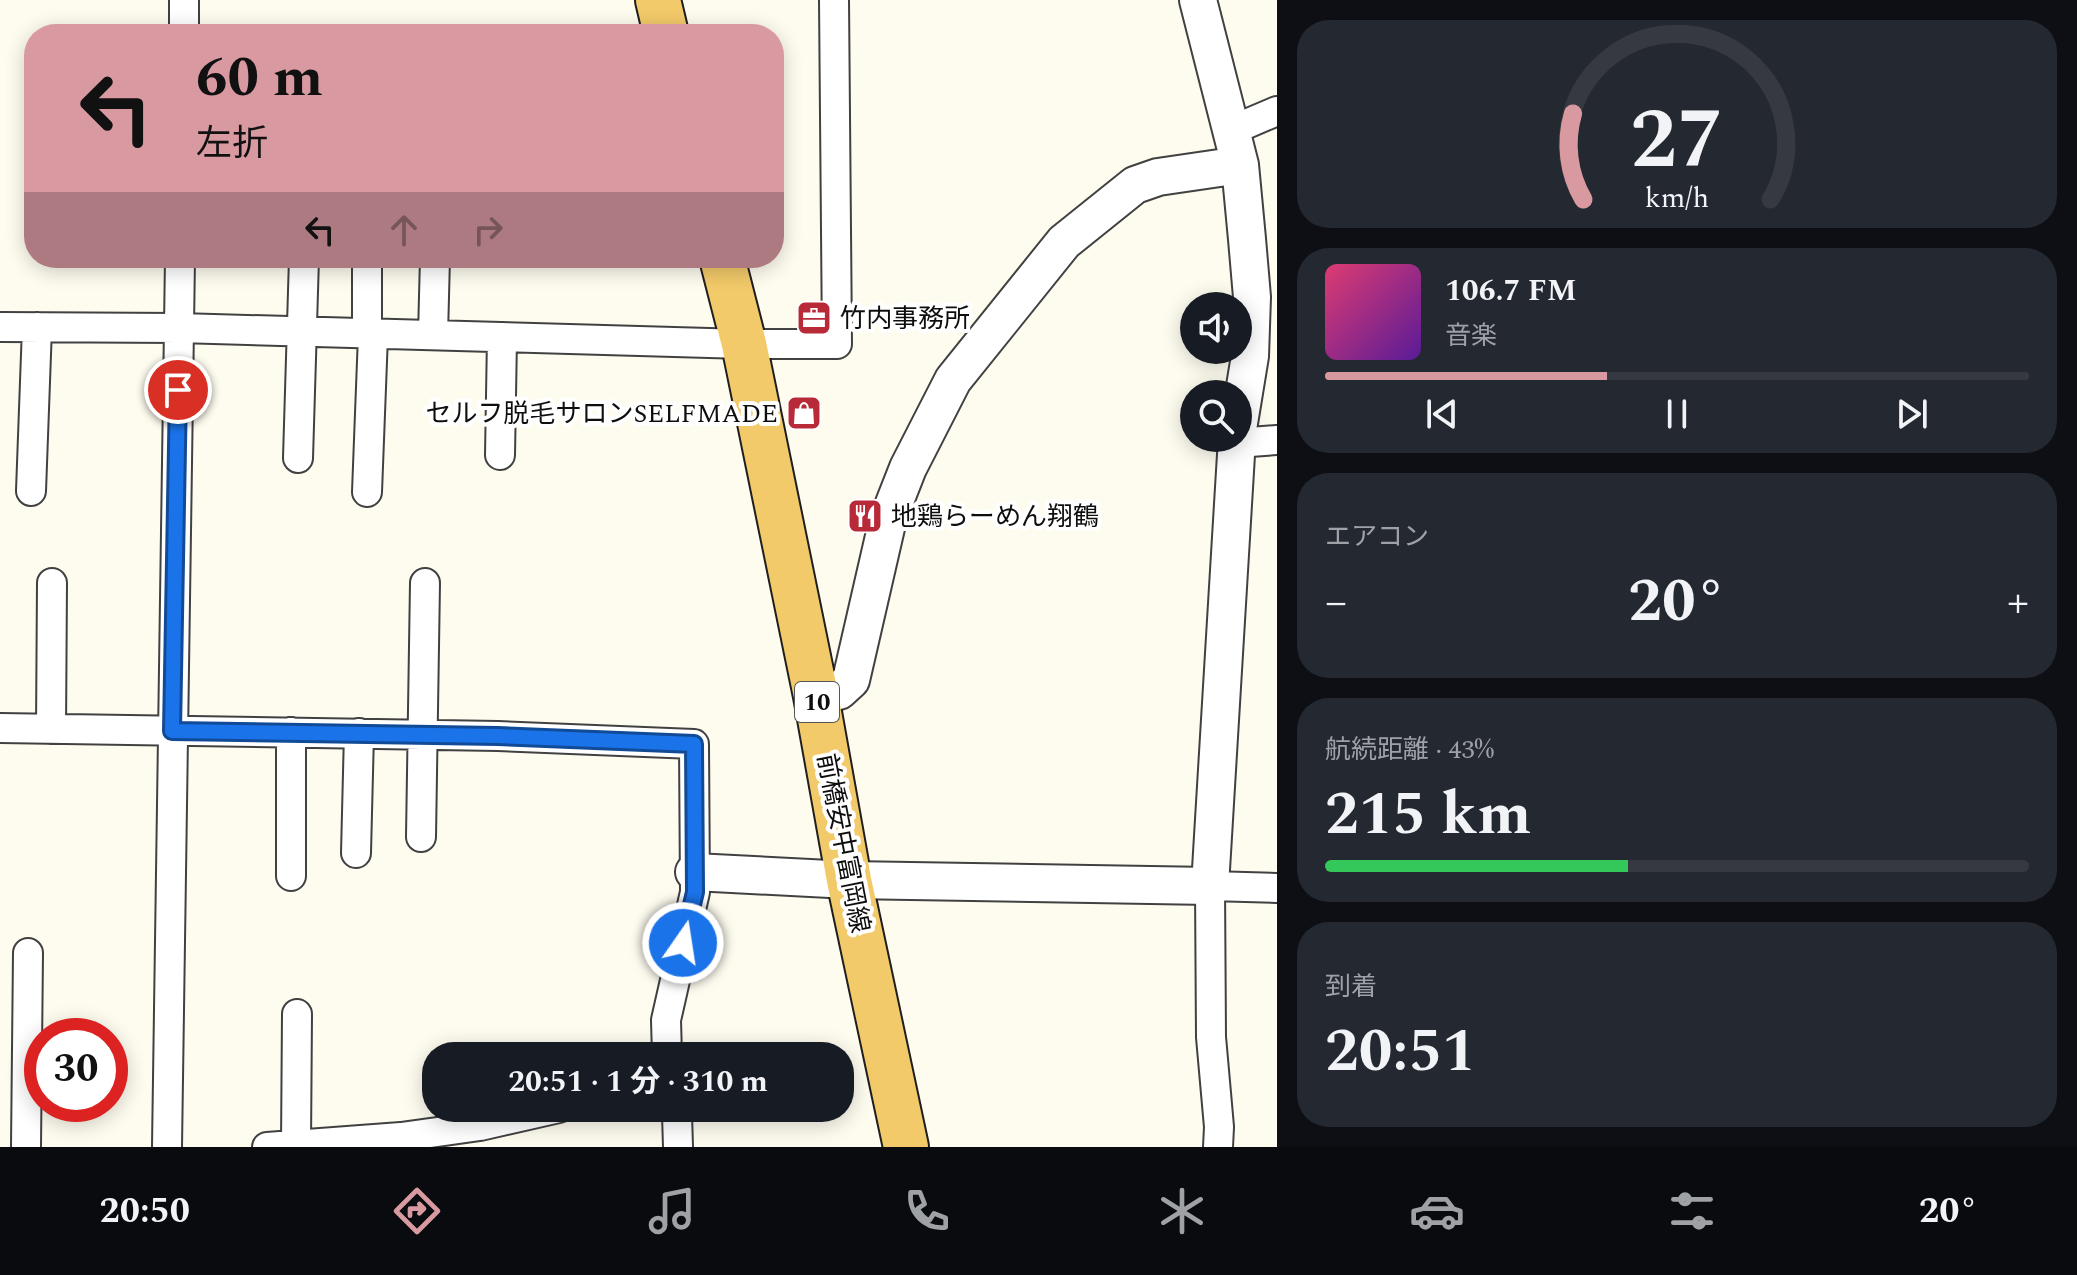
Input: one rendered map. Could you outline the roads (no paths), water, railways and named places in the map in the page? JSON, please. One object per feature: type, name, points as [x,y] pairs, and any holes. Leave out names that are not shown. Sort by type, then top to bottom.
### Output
[{"type":"main road","points":[[658,0],[664,24]]},
{"type":"main road","name":"前橋安中富岡線","points":[[725,268],[744,344],[816,696],[849,880],[906,1147]]},
{"type":"street","points":[[184,0],[184,24]]},
{"type":"street","points":[[0,327],[179,328],[837,344],[834,0]]},
{"type":"street","points":[[1198,0],[1240,165],[1252,297],[1246,380]]},
{"type":"street","points":[[1230,131],[1277,111]]},
{"type":"street","points":[[816,696],[839,691],[851,680],[888,519],[930,423],[953,380],[1032,280],[1064,242],[1135,185],[1158,177],[1240,165]]},
{"type":"street","points":[[167,1147],[180,268]]},
{"type":"street","points":[[298,458],[304,268]]},
{"type":"street","points":[[367,268],[370,335],[367,492]]},
{"type":"street","points":[[433,335],[435,268]]},
{"type":"street","points":[[31,491],[37,327]]},
{"type":"street","points":[[500,455],[502,337]]},
{"type":"street","points":[[1252,438],[1277,440]]},
{"type":"street","points":[[1218,1147],[1211,1037],[1210,886],[1236,452]]},
{"type":"street","points":[[51,729],[52,583]]},
{"type":"street","points":[[421,837],[425,583]]},
{"type":"street","points":[[0,728],[422,734],[694,744],[695,892],[666,1020],[667,1042]]},
{"type":"street","points":[[291,732],[291,876]]},
{"type":"street","points":[[356,853],[359,733]]},
{"type":"street","points":[[694,872],[849,880],[1277,888]]},
{"type":"street","points":[[26,1147],[28,953]]},
{"type":"street","points":[[296,1145],[297,1014]]},
{"type":"street","points":[[267,1147],[331,1145],[401,1137],[481,1136],[520,1122]]},
{"type":"street","points":[[677,1122],[678,1147]]},
{"type":"place","name":"竹内事務所","points":[[814,318]]},
{"type":"place","name":"セルフ脱毛サロンSELFMADE","points":[[804,413]]},
{"type":"place","name":"地鶏らーめん翔鶴","points":[[865,516]]}]
